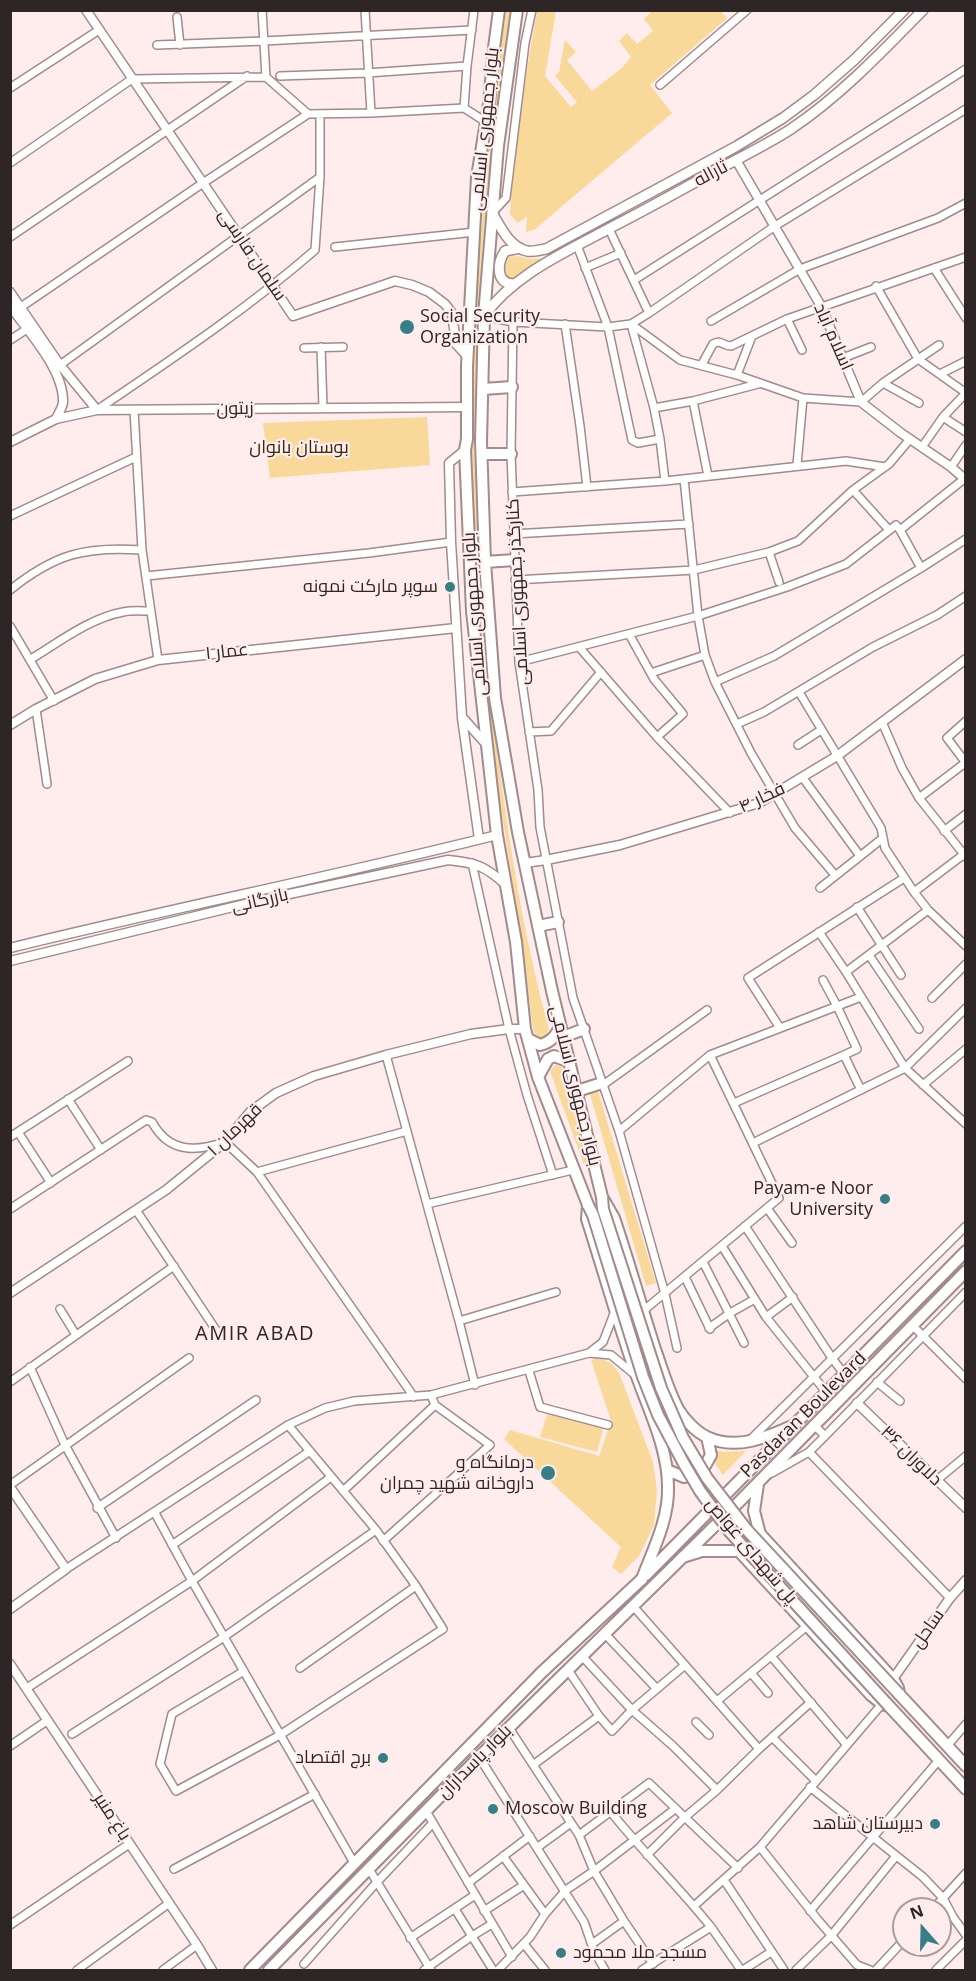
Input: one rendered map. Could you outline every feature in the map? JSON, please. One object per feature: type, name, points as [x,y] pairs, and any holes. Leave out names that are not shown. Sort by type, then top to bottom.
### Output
[{"type":"main road","name":"بلوار جمهوری اسلامی","points":[[499,10],[477,177],[467,356],[465,450],[472,611],[496,835],[516,942],[526,1034],[538,1077],[588,1205]]},
{"type":"main road","name":"بلوار جمهوری اسلامی","points":[[517,10],[498,146],[484,316],[482,454],[485,562],[495,699],[525,863],[562,1032],[602,1197]]},
{"type":"main road","name":"ثاراله","points":[[520,248],[528,251],[546,249],[737,146],[783,118],[814,95],[904,10]]},
{"type":"main road","name":"ثاراله","points":[[484,316],[495,301],[515,284],[577,245],[790,130],[822,106],[923,10]]},
{"type":"main road","points":[[890,25],[899,35]]},
{"type":"main road","points":[[492,213],[509,240],[520,248]]},
{"type":"main road","points":[[515,284],[508,285],[502,280],[499,271],[500,258],[505,251],[520,248]]},
{"type":"main road","points":[[483,388],[512,387]]},
{"type":"main road","points":[[482,454],[511,454]]},
{"type":"main road","points":[[485,562],[515,560]]},
{"type":"main road","points":[[538,926],[558,922]]},
{"type":"main road","points":[[526,1034],[540,1045],[562,1032],[584,1029]]},
{"type":"main road","points":[[538,1077],[548,1059],[554,1056],[570,1062]]},
{"type":"main road","points":[[577,1091],[603,1084]]},
{"type":"main road","points":[[602,1197],[614,1218],[660,1365],[678,1409],[689,1423],[707,1437],[723,1442],[747,1442],[794,1425]]},
{"type":"main road","name":"پل شهدای غواص","points":[[602,1197],[603,1209],[661,1388],[683,1437],[706,1478],[747,1530],[966,1766]]},
{"type":"main road","points":[[588,1205],[587,1219],[637,1377],[663,1448],[667,1470],[669,1489],[666,1511],[642,1579]]},
{"type":"main road","name":"پل شهدای غواص","points":[[588,1205],[643,1377],[658,1415],[700,1491],[730,1532],[885,1705]]},
{"type":"main road","name":"Pasdaran Boulevard","points":[[642,1579],[966,1251]]},
{"type":"main road","name":"Pasdaran Boulevard","points":[[682,1557],[966,1271]]},
{"type":"main road","points":[[667,1470],[684,1477],[702,1471],[711,1455],[707,1437]]},
{"type":"main road","points":[[759,1481],[753,1511],[760,1534]]},
{"type":"main road","points":[[899,1694],[893,1679],[760,1534],[746,1525],[740,1527],[733,1536],[733,1542],[739,1551],[807,1626],[966,1789]]},
{"type":"main road","points":[[682,1557],[702,1551],[739,1551]]},
{"type":"main road","name":"بلوار پاسداران","points":[[269,1971],[479,1757],[682,1557]]},
{"type":"main road","name":"بلوار پاسداران","points":[[250,1971],[542,1672],[642,1579]]},
{"type":"street","name":"سلمان فارسی","points":[[86,10],[293,316],[395,281],[429,292],[446,304],[452,313],[456,344],[467,356]]},
{"type":"street","points":[[262,10],[266,77]]},
{"type":"street","points":[[365,10],[371,113]]},
{"type":"street","points":[[464,108],[474,10]]},
{"type":"street","points":[[492,213],[506,198],[525,43],[532,10]]},
{"type":"street","points":[[660,86],[747,10]]},
{"type":"street","points":[[177,17],[180,45]]},
{"type":"street","points":[[10,88],[99,30]]},
{"type":"street","points":[[157,45],[472,30]]},
{"type":"street","points":[[280,76],[467,66]]},
{"type":"street","points":[[634,280],[966,69]]},
{"type":"street","points":[[10,237],[247,76]]},
{"type":"street","points":[[10,163],[132,79],[266,77],[308,114]]},
{"type":"street","points":[[21,307],[308,114],[464,108],[486,122]]},
{"type":"street","points":[[484,316],[513,322],[608,327],[631,324],[775,226],[965,110]]},
{"type":"street","points":[[10,306],[30,327],[57,367],[97,410],[194,345],[273,287],[315,250],[320,177],[320,114]]},
{"type":"street","name":"اسلام آباد","points":[[736,160],[821,306],[861,402]]},
{"type":"street","points":[[57,367],[320,177]]},
{"type":"street","points":[[711,321],[800,269],[938,218],[966,203]]},
{"type":"street","points":[[609,229],[649,313]]},
{"type":"street","points":[[335,247],[475,232]]},
{"type":"street","points":[[577,245],[608,327],[632,440],[638,443],[660,439]]},
{"type":"street","points":[[585,268],[621,254]]},
{"type":"street","points":[[702,364],[716,342],[720,341],[731,346],[787,319],[966,256]]},
{"type":"street","points":[[934,268],[966,318]]},
{"type":"street","points":[[876,286],[918,359],[966,393],[943,417],[922,447]]},
{"type":"street","points":[[10,292],[21,307],[30,327]]},
{"type":"street","points":[[787,319],[802,350]]},
{"type":"street","name":"کنارگذر جمهوری اسلامی","points":[[513,322],[511,454],[519,662],[546,860],[573,998],[619,1131],[665,1294],[677,1348]]},
{"type":"street","points":[[565,324],[587,487]]},
{"type":"street","points":[[631,324],[680,360],[702,364],[803,398],[861,402],[951,467],[965,480],[900,530]]},
{"type":"street","points":[[631,324],[654,408],[665,481]]},
{"type":"street","points":[[10,340],[30,327]]},
{"type":"street","points":[[736,375],[752,335]]},
{"type":"street","points":[[861,402],[883,383],[939,345]]},
{"type":"street","points":[[321,347],[323,408]]},
{"type":"street","points":[[304,348],[343,347]]},
{"type":"street","points":[[843,358],[871,347]]},
{"type":"street","points":[[940,374],[966,361]]},
{"type":"street","points":[[56,419],[64,403],[57,367]]},
{"type":"street","points":[[883,383],[919,403]]},
{"type":"street","points":[[654,408],[760,384]]},
{"type":"street","points":[[796,465],[803,398]]},
{"type":"street","points":[[693,401],[708,476]]},
{"type":"street","name":"زیتون","points":[[10,442],[56,419],[97,410],[467,407]]},
{"type":"street","points":[[134,410],[142,550],[158,660]]},
{"type":"street","points":[[943,417],[966,432]]},
{"type":"street","points":[[515,580],[694,570],[769,552],[798,541],[853,490],[885,466],[910,439]]},
{"type":"street","points":[[951,467],[966,445]]},
{"type":"street","points":[[465,450],[449,463],[451,542],[462,717],[479,839]]},
{"type":"street","points":[[10,516],[136,457]]},
{"type":"street","points":[[512,492],[665,481],[846,461],[885,466]]},
{"type":"street","points":[[684,478],[698,616],[705,655],[715,682],[751,753],[795,828],[835,875]]},
{"type":"street","points":[[853,490],[889,530]]},
{"type":"street","points":[[513,534],[689,524]]},
{"type":"street","points":[[519,662],[698,616],[787,587],[846,564],[896,525],[921,568]]},
{"type":"street","points":[[715,682],[774,656],[966,539]]},
{"type":"street","points":[[146,576],[369,553],[451,542]]},
{"type":"street","points":[[10,590],[50,562],[75,554],[100,549],[142,550]]},
{"type":"street","points":[[769,552],[779,582]]},
{"type":"street","points":[[737,724],[764,712],[873,647],[937,615],[966,596]]},
{"type":"street","points":[[31,659],[104,618],[123,612],[151,611]]},
{"type":"street","points":[[10,626],[54,701]]},
{"type":"street","name":"عمار ۱","points":[[10,725],[36,709],[95,680],[158,660],[456,628]]},
{"type":"street","points":[[629,634],[651,673],[683,714],[657,737]]},
{"type":"street","points":[[579,647],[657,737],[730,813]]},
{"type":"street","points":[[651,673],[705,655]]},
{"type":"street","name":"فخار ۴","points":[[525,863],[620,845],[759,803],[837,756],[966,659]]},
{"type":"street","points":[[529,732],[551,731],[601,672]]},
{"type":"street","points":[[799,692],[881,828],[885,848],[904,878],[928,910],[966,946]]},
{"type":"street","points":[[36,709],[47,784]]},
{"type":"street","points":[[462,717],[487,746]]},
{"type":"street","points":[[919,798],[965,763],[947,738],[966,721]]},
{"type":"street","points":[[882,722],[902,768],[919,798],[964,856],[914,892]]},
{"type":"street","points":[[798,745],[821,730]]},
{"type":"street","points":[[803,778],[860,856]]},
{"type":"street","points":[[944,831],[966,814]]},
{"type":"street","name":"بازرگانی","points":[[10,948],[496,835]]},
{"type":"street","points":[[820,888],[883,838]]},
{"type":"street","points":[[448,846],[453,853],[448,860]]},
{"type":"street","name":"بازرگانی","points":[[10,961],[448,860],[472,862],[487,868],[505,884]]},
{"type":"street","points":[[472,862],[509,1029],[527,1095],[553,1175]]},
{"type":"street","points":[[326,875],[328,886]]},
{"type":"street","points":[[780,1028],[748,978],[904,878]]},
{"type":"street","points":[[857,908],[901,975]]},
{"type":"street","points":[[846,972],[928,910]]},
{"type":"street","points":[[819,932],[905,1068],[966,1124]]},
{"type":"street","points":[[869,955],[919,1029]]},
{"type":"street","points":[[932,998],[966,964]]},
{"type":"street","points":[[734,1103],[857,1049],[823,980]]},
{"type":"street","points":[[619,1131],[710,1055],[861,997]]},
{"type":"street","points":[[753,1143],[905,1068],[966,1008]]},
{"type":"street","points":[[603,1084],[708,1010]]},
{"type":"street","name":"قهرمان ۱","points":[[10,1293],[166,1190],[225,1142],[250,1112],[276,1093],[314,1076],[471,1034],[509,1029],[526,1034]]},
{"type":"street","points":[[923,1084],[966,1049]]},
{"type":"street","points":[[386,1055],[475,1385]]},
{"type":"street","points":[[643,1311],[779,1198],[710,1055]]},
{"type":"street","points":[[844,1055],[861,1090]]},
{"type":"street","points":[[10,1137],[128,1061]]},
{"type":"street","points":[[69,1099],[101,1150]]},
{"type":"street","points":[[10,1209],[146,1120],[149,1120],[169,1143],[186,1149],[206,1149],[225,1142],[257,1172],[414,1397]]},
{"type":"street","points":[[257,1172],[407,1131]]},
{"type":"street","points":[[18,1132],[51,1183]]},
{"type":"street","points":[[427,1204],[573,1170]]},
{"type":"street","points":[[767,1208],[792,1243]]},
{"type":"street","points":[[136,1210],[218,1333]]},
{"type":"street","points":[[745,1226],[844,1374]]},
{"type":"street","points":[[747,1442],[966,1226]]},
{"type":"street","points":[[722,1246],[766,1317],[826,1392]]},
{"type":"street","points":[[703,1262],[744,1343]]},
{"type":"street","points":[[10,1382],[174,1266]]},
{"type":"street","points":[[685,1277],[710,1328],[754,1299]]},
{"type":"street","points":[[459,1321],[555,1292]]},
{"type":"street","points":[[759,1481],[809,1452],[966,1292]]},
{"type":"street","points":[[766,1317],[793,1297]]},
{"type":"street","points":[[60,1309],[76,1335]]},
{"type":"street","points":[[10,1609],[66,1569],[288,1425],[325,1408],[354,1401],[431,1395],[529,1371],[589,1353],[603,1342],[615,1310]]},
{"type":"street","points":[[912,1325],[966,1379]]},
{"type":"street","points":[[589,1353],[611,1355],[637,1377]]},
{"type":"street","points":[[66,1569],[10,1486],[64,1445],[189,1358]]},
{"type":"street","points":[[30,1367],[64,1445],[116,1538]]},
{"type":"street","points":[[529,1371],[540,1407],[608,1425]]},
{"type":"street","points":[[877,1382],[900,1401]]},
{"type":"street","points":[[384,1541],[490,1445],[435,1405],[431,1395]]},
{"type":"street","points":[[98,1508],[256,1400]]},
{"type":"street","name":"دلاوران ۳۶","points":[[857,1403],[966,1508]]},
{"type":"street","points":[[343,1491],[435,1405]]},
{"type":"street","points":[[244,1671],[172,1714],[160,1764],[176,1791],[280,1735],[443,1629],[384,1541],[288,1425]]},
{"type":"street","points":[[814,1425],[825,1436]]},
{"type":"street","points":[[172,1545],[309,1451]]},
{"type":"street","points":[[809,1452],[950,1598]]},
{"type":"street","points":[[937,1480],[966,1456]]},
{"type":"street","points":[[27,1688],[192,1581],[331,1477]]},
{"type":"street","points":[[155,1513],[354,1863]]},
{"type":"street","points":[[72,1734],[224,1637],[375,1530]]},
{"type":"street","name":"ساحل","points":[[893,1679],[950,1598],[966,1580]]},
{"type":"street","points":[[300,1668],[416,1586]]},
{"type":"street","points":[[633,1606],[759,1749]]},
{"type":"street","points":[[717,1701],[807,1626]]},
{"type":"street","points":[[605,1634],[657,1689]]},
{"type":"street","points":[[582,1656],[632,1710],[673,1746],[717,1790]]},
{"type":"street","points":[[771,1656],[846,1744]]},
{"type":"street","name":"باغ منیر","points":[[10,1664],[212,1971]]},
{"type":"street","points":[[568,1670],[612,1731],[632,1710],[684,1665]]},
{"type":"street","points":[[751,1673],[768,1693]]},
{"type":"street","points":[[647,1855],[684,1818],[811,1702]]},
{"type":"street","points":[[694,1906],[760,1847],[846,1744],[885,1705]]},
{"type":"street","points":[[533,1765],[599,1716]]},
{"type":"street","points":[[10,1746],[48,1720]]},
{"type":"street","points":[[696,1722],[709,1735]]},
{"type":"street","points":[[947,1746],[966,1724]]},
{"type":"street","points":[[509,1728],[579,1835],[594,1871],[653,1964]]},
{"type":"street","points":[[772,1737],[816,1780]]},
{"type":"street","points":[[479,1757],[566,1890],[584,1922],[605,1971]]},
{"type":"street","points":[[810,1911],[939,1760]]},
{"type":"street","points":[[579,1835],[649,1783],[738,1868]]},
{"type":"street","points":[[810,1787],[923,1877],[942,1897]]},
{"type":"street","points":[[174,1869],[315,1794]]},
{"type":"street","points":[[503,1969],[566,1890],[675,1809]]},
{"type":"street","points":[[426,1811],[512,1957]]},
{"type":"street","points":[[610,1811],[633,1840],[694,1906],[742,1971],[771,1952]]},
{"type":"street","points":[[304,1964],[433,1823]]},
{"type":"street","points":[[538,1847],[571,1823]]},
{"type":"street","points":[[468,1882],[530,1836]]},
{"type":"street","points":[[10,1925],[129,1844]]},
{"type":"street","points":[[760,1847],[831,1936],[857,1965],[870,1971]]},
{"type":"street","points":[[503,1856],[545,1914]]},
{"type":"street","points":[[796,1971],[831,1936],[896,1856]]},
{"type":"street","points":[[369,1869],[428,1969],[492,1924]]},
{"type":"street","points":[[944,1897],[966,1873]]},
{"type":"street","points":[[724,1880],[784,1971]]},
{"type":"street","points":[[484,1911],[524,1885]]},
{"type":"street","points":[[410,1938],[475,1895]]},
{"type":"street","points":[[77,1971],[168,1904]]},
{"type":"street","points":[[455,1909],[493,1971]]},
{"type":"street","points":[[952,1917],[966,1935]]},
{"type":"street","points":[[592,1944],[624,1921]]},
{"type":"street","points":[[642,1971],[711,1927]]},
{"type":"street","points":[[936,1971],[966,1940]]},
{"type":"street","points":[[524,1944],[545,1971]]},
{"type":"street","points":[[163,1971],[197,1945]]},
{"type":"street","points":[[876,1971],[892,1953]]},
{"type":"street","points":[[850,1971],[857,1965]]},
{"type":"green space","points":[[506,11],[512,11],[490,174],[481,272],[477,389],[478,506],[485,623],[496,740],[524,922],[549,1029],[545,1038],[539,1039],[535,1035],[532,1022],[522,941],[491,745],[477,586],[473,501],[471,400],[473,319],[482,184]]},
{"type":"green space","points":[[537,11],[556,11],[545,76],[571,107],[577,102],[555,76],[559,72],[565,40],[576,52],[567,60],[592,91],[622,68],[631,57],[619,41],[627,33],[637,44],[653,31],[644,19],[652,11],[721,11],[727,18],[650,85],[672,113],[534,230],[526,232],[527,216],[518,223],[510,214],[520,112]]},
{"type":"green space","points":[[507,257],[530,259],[547,258],[519,277],[510,279],[504,274],[503,265]]},
{"type":"green space","name":"بوستان بانوان","points":[[427,417],[430,465],[270,478],[263,423]]},
{"type":"green space","points":[[555,1065],[565,1071],[588,1164],[584,1165],[551,1074]]},
{"type":"green space","points":[[598,1091],[656,1283],[646,1286],[590,1094]]},
{"type":"green space","points":[[599,1358],[611,1363],[619,1373],[653,1462],[657,1490],[654,1525],[639,1556],[621,1574],[612,1567],[621,1547],[504,1439],[510,1430],[599,1456],[611,1421],[591,1360]]},
{"type":"green space","points":[[548,1411],[604,1426],[597,1452],[540,1437]]},
{"type":"green space","points":[[703,1446],[723,1452],[746,1451],[723,1475]]},
{"type":"place","name":"Social Security Organization","points":[[407,327]]},
{"type":"place","name":"سوپر مارکت نمونه","points":[[450,587]]},
{"type":"place","name":"Payam-e Noor University","points":[[885,1199]]},
{"type":"place","name":"درمانگاه و داروخانه شهید چمران","points":[[548,1473]]},
{"type":"place","name":"برج اقتصاد","points":[[383,1758]]},
{"type":"place","name":"Moscow Building","points":[[493,1809]]},
{"type":"place","name":"دبیرستان شاهد","points":[[935,1824]]},
{"type":"place","name":"مسجد ملا محمود","points":[[561,1953]]},
{"type":"district","name":"AMIR ABAD","points":[[255,1334]]}]
